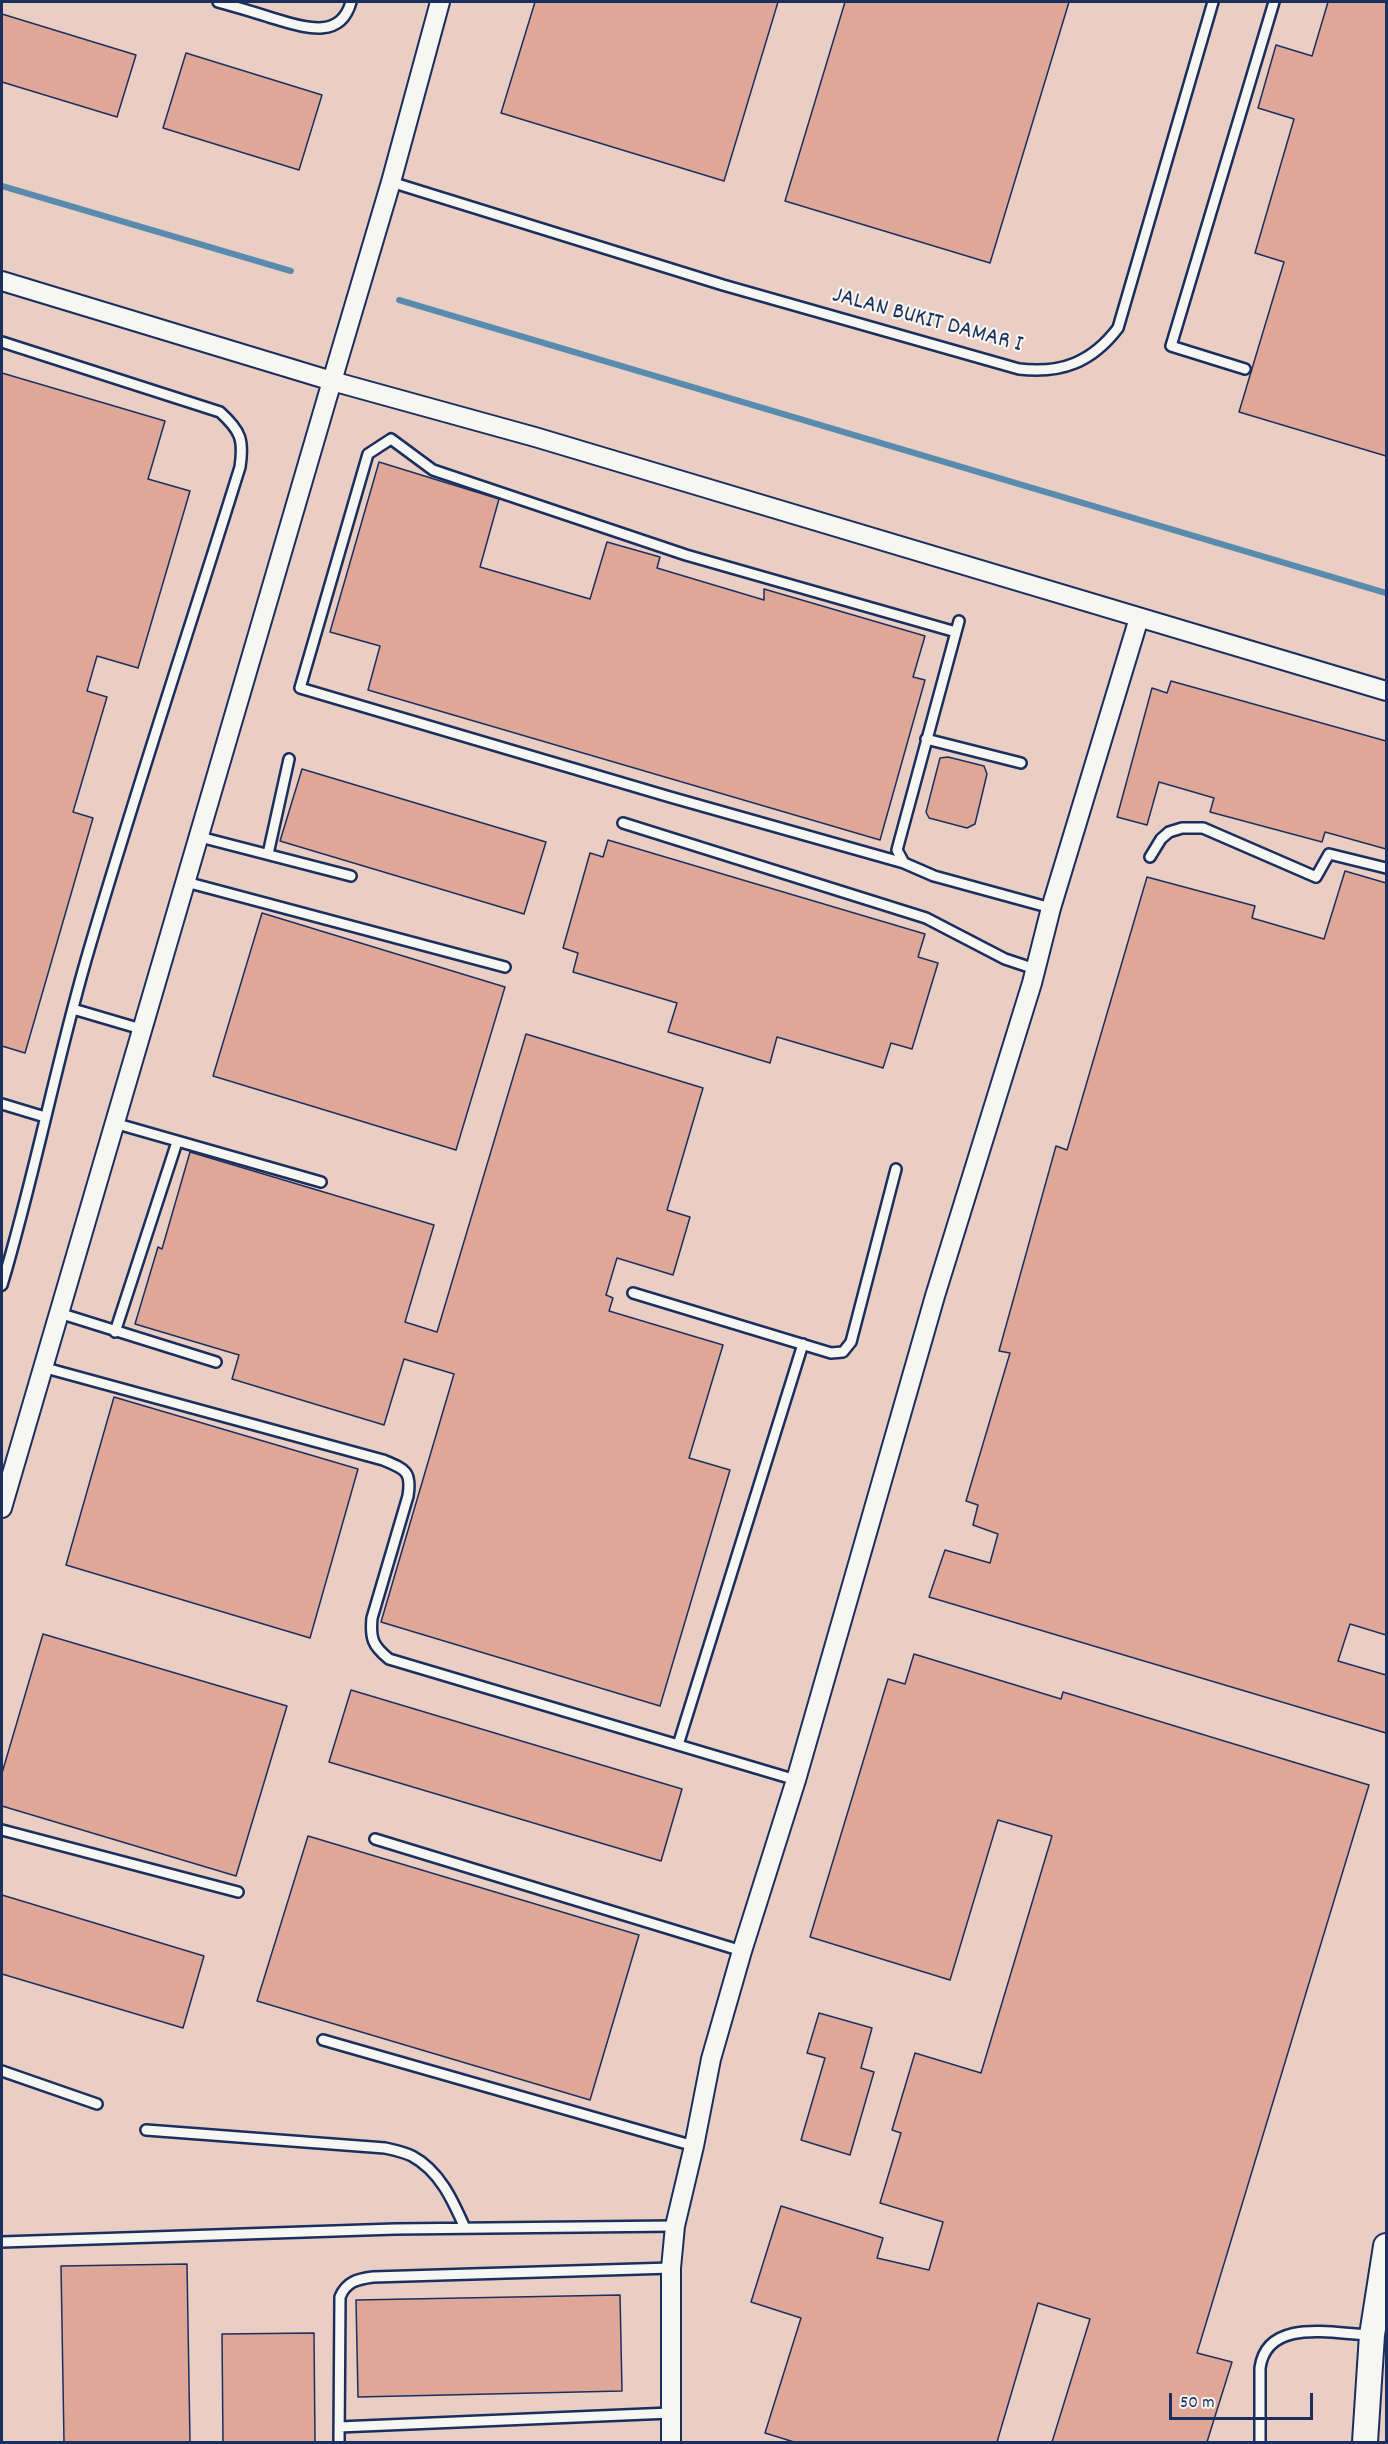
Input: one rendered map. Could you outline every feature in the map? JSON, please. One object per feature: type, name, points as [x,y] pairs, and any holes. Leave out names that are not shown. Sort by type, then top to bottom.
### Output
[{"type":"street","points":[[2,1508],[391,182],[440,2]]},
{"type":"street","points":[[2,281],[332,381],[536,437],[1386,691]]},
{"type":"street","points":[[671,2442],[671,2268],[675,2226],[711,2059],[742,1951],[796,1780],[935,1296],[1139,618]]},
{"type":"street","points":[[1365,2442],[1372,2336],[1386,2246]]},
{"type":"lane","points":[[218,2],[308,28],[335,25],[343,20],[351,2]]},
{"type":"lane","name":"JALAN BUKIT DAMAR I","points":[[391,182],[723,285],[1008,365],[1039,371],[1056,369],[1092,354],[1108,341],[1118,328],[1213,2]]},
{"type":"lane","points":[[1245,369],[1171,346],[1274,2]]},
{"type":"lane","points":[[2,342],[220,412],[235,425],[241,437],[240,467],[86,960],[45,1117],[23,1214],[2,1285]]},
{"type":"lane","points":[[956,632],[686,555],[433,470],[391,438],[368,454],[300,688],[904,863],[934,876],[1051,908]]},
{"type":"lane","points":[[904,863],[897,850],[959,621]]},
{"type":"lane","points":[[926,738],[1022,763]]},
{"type":"lane","points":[[268,854],[290,759]]},
{"type":"lane","points":[[623,823],[926,918],[1005,959],[1035,969]]},
{"type":"lane","points":[[1150,857],[1161,839],[1169,832],[1182,828],[1203,828],[1316,877],[1329,854],[1386,868]]},
{"type":"lane","points":[[200,837],[351,876]]},
{"type":"lane","points":[[186,882],[505,967]]},
{"type":"lane","points":[[73,1009],[141,1029]]},
{"type":"lane","points":[[2,1104],[45,1117]]},
{"type":"lane","points":[[114,1123],[321,1182]]},
{"type":"lane","points":[[115,1332],[177,1142]]},
{"type":"lane","points":[[633,1293],[831,1353],[843,1352],[851,1341],[896,1168]]},
{"type":"lane","points":[[59,1313],[216,1362]]},
{"type":"lane","points":[[678,1745],[803,1344]]},
{"type":"lane","points":[[42,1367],[399,1466],[408,1474],[410,1482],[408,1496],[372,1618],[371,1633],[376,1649],[389,1659],[796,1780]]},
{"type":"lane","points":[[2,1830],[238,1892]]},
{"type":"lane","points":[[375,1839],[742,1951]]},
{"type":"lane","points":[[322,2040],[694,2146]]},
{"type":"lane","points":[[2,2071],[97,2104]]},
{"type":"lane","points":[[146,2130],[385,2148],[413,2156],[437,2176],[454,2202],[465,2228]]},
{"type":"lane","points":[[2,2242],[465,2228],[675,2226]]},
{"type":"lane","points":[[339,2442],[340,2297],[343,2290],[354,2280],[373,2277],[671,2268]]},
{"type":"lane","points":[[1260,2442],[1260,2368],[1262,2356],[1270,2344],[1291,2332],[1372,2336]]},
{"type":"lane","points":[[339,2427],[670,2413]]},
{"type":"shaded area","points":[[2,2],[1386,2],[1386,2442],[2,2442]]},
{"type":"building","points":[[535,2],[778,2],[724,181],[501,113]]},
{"type":"building","points":[[845,2],[1069,2],[990,263],[785,201]]},
{"type":"building","points":[[1328,2],[1386,2],[1386,456],[1239,412],[1284,262],[1255,253],[1294,119],[1258,108],[1276,45],[1312,56]]},
{"type":"building","points":[[2,14],[136,55],[117,117],[2,82]]},
{"type":"building","points":[[186,53],[322,95],[299,170],[163,128]]},
{"type":"building","points":[[2,373],[165,421],[148,479],[190,491],[138,668],[97,656],[87,691],[107,697],[73,812],[93,818],[25,1053],[2,1046]]},
{"type":"building","points":[[379,462],[499,499],[480,567],[590,599],[607,542],[660,557],[657,568],[764,600],[764,589],[925,636],[913,677],[925,680],[880,840],[368,690],[380,646],[330,632]]},
{"type":"building","points":[[1171,681],[1386,741],[1386,849],[1325,832],[1322,842],[1210,812],[1214,798],[1159,782],[1147,825],[1117,817],[1152,688],[1167,693]]},
{"type":"building","points":[[948,757],[984,766],[987,774],[975,824],[967,828],[929,818],[926,812],[940,758]]},
{"type":"building","points":[[302,769],[546,842],[524,914],[280,841]]},
{"type":"building","points":[[608,840],[925,934],[918,957],[938,963],[912,1049],[891,1043],[883,1068],[777,1037],[770,1063],[668,1032],[677,1003],[573,972],[578,953],[563,948],[590,853],[603,857]]},
{"type":"building","points":[[1345,871],[1386,883],[1386,1635],[1350,1624],[1338,1661],[1386,1675],[1386,1733],[929,1597],[945,1550],[990,1563],[998,1534],[973,1525],[978,1505],[966,1501],[1010,1353],[999,1351],[1056,1146],[1067,1150],[1147,877],[1255,906],[1252,918],[1324,939]]},
{"type":"building","points":[[262,913],[505,987],[456,1150],[213,1076]]},
{"type":"building","points":[[526,1034],[703,1088],[667,1210],[690,1217],[673,1275],[617,1258],[606,1295],[613,1298],[609,1311],[723,1345],[689,1458],[730,1470],[660,1706],[381,1622],[454,1374],[404,1359],[384,1425],[232,1379],[239,1355],[135,1324],[158,1247],[162,1249],[190,1152],[434,1225],[405,1322],[437,1332]]},
{"type":"building","points":[[114,1397],[358,1469],[310,1638],[66,1565]]},
{"type":"building","points":[[43,1634],[287,1706],[236,1876],[2,1806],[2,1773]]},
{"type":"building","points":[[914,1654],[1061,1699],[1063,1692],[1369,1785],[1197,2353],[1232,2362],[1207,2442],[1052,2442],[1090,2319],[1038,2303],[997,2442],[794,2442],[765,2433],[801,2318],[751,2302],[781,2206],[883,2238],[877,2258],[929,2270],[943,2222],[880,2203],[901,2133],[892,2130],[915,2053],[981,2073],[1052,1836],[998,1820],[950,1980],[810,1937],[888,1679],[905,1684]]},
{"type":"building","points":[[351,1690],[682,1789],[661,1861],[329,1762]]},
{"type":"building","points":[[308,1836],[639,1935],[590,2100],[257,2001]]},
{"type":"building","points":[[2,1895],[204,1956],[183,2028],[2,1974]]},
{"type":"building","points":[[819,2013],[872,2028],[861,2068],[874,2072],[850,2155],[801,2140],[825,2058],[807,2053]]},
{"type":"building","points":[[187,2264],[190,2442],[64,2442],[61,2266]]},
{"type":"building","points":[[620,2295],[622,2391],[358,2397],[356,2300]]},
{"type":"building","points":[[314,2333],[315,2442],[223,2442],[222,2334]]},
{"type":"waterway","points":[[2,186],[291,271]]},
{"type":"waterway","points":[[399,300],[1386,593]]}]
